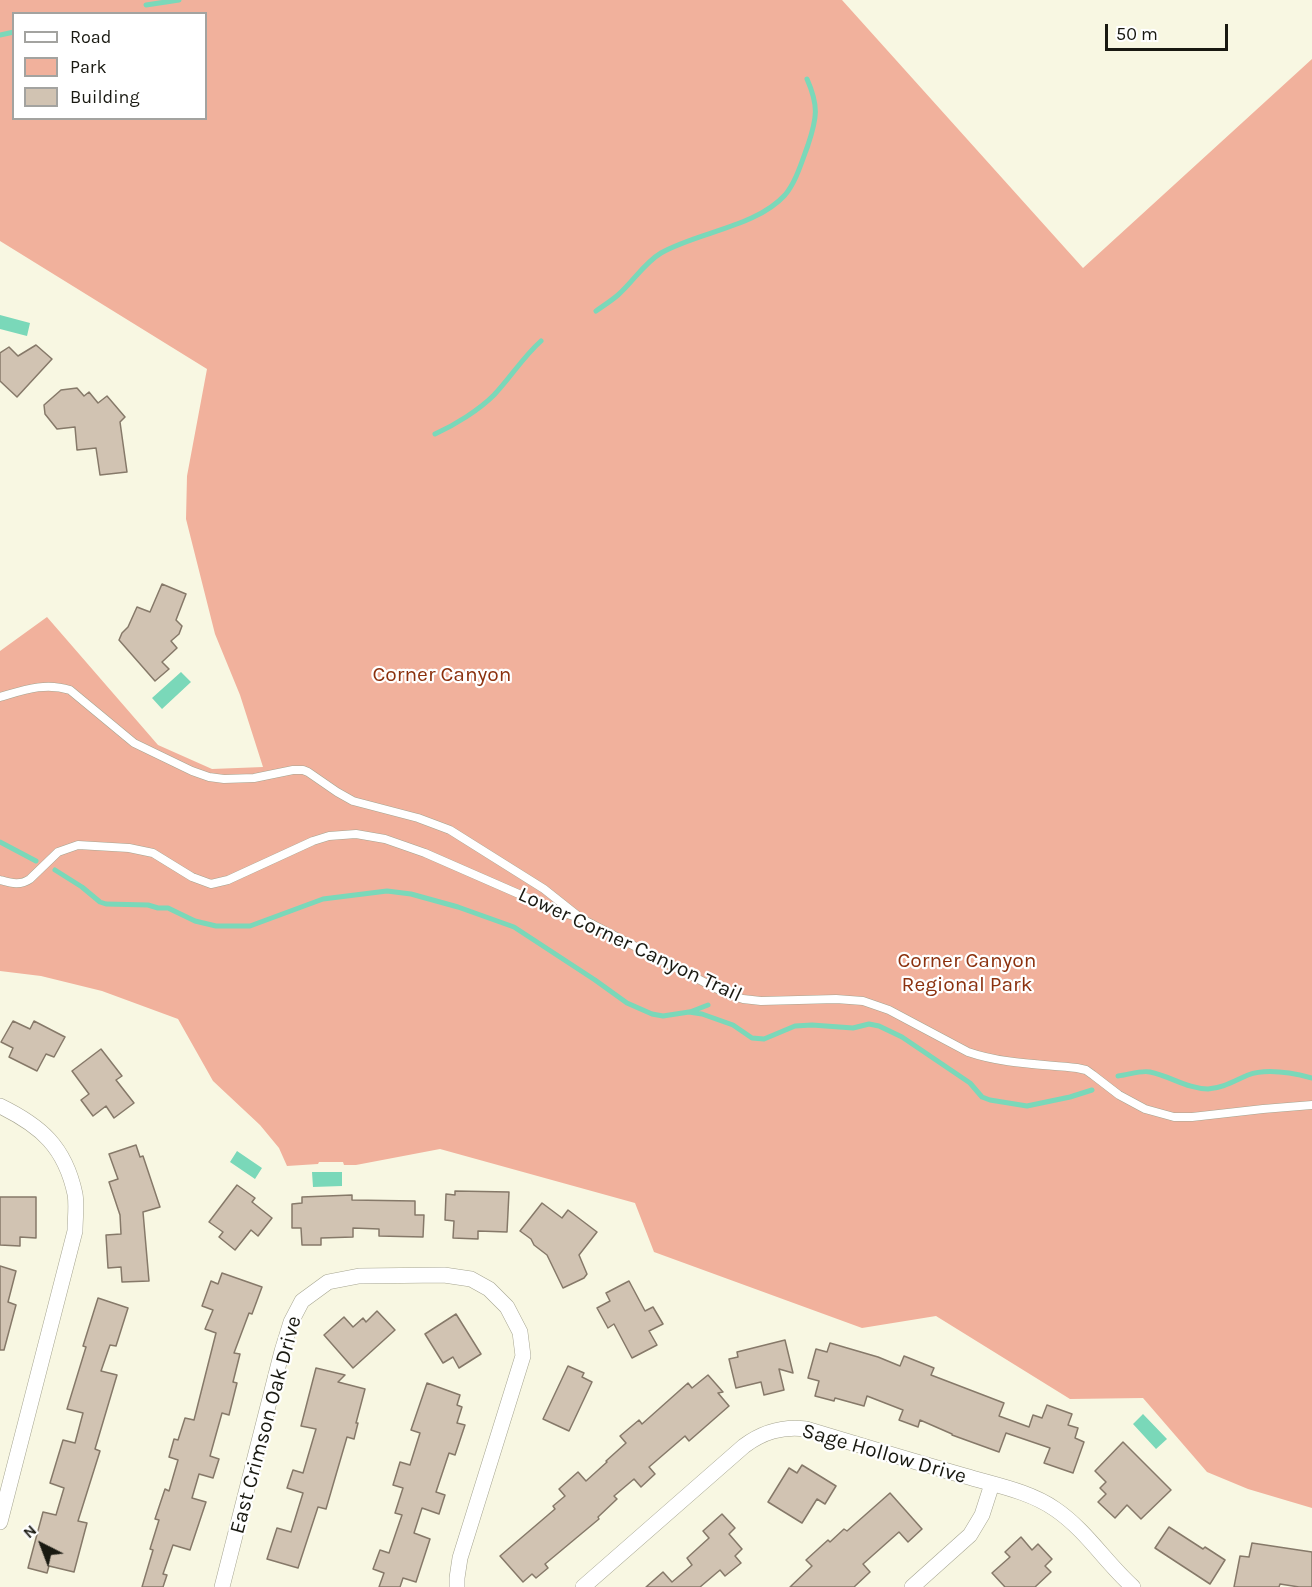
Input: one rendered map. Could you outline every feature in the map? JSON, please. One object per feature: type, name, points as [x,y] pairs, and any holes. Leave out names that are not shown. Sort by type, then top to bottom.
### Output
[{"type":"street","points":[[0,1106],[24,1118],[48,1137],[64,1159],[75,1195],[75,1231],[0,1522]]},
{"type":"street","name":"East Crimson Oak Drive","points":[[222,1587],[282,1351],[291,1322],[302,1301],[328,1282],[359,1276],[444,1275],[471,1279],[489,1289],[507,1307],[520,1332],[523,1356],[460,1558],[457,1587]]},
{"type":"street","name":"Sage Hollow Drive","points":[[583,1587],[744,1446],[774,1430],[795,1428],[1031,1496],[1065,1515],[1133,1587]]},
{"type":"street","points":[[912,1587],[970,1535],[982,1515],[992,1484]]},
{"type":"lane","points":[[0,697],[40,687],[59,687],[70,690],[134,743],[208,777],[254,778],[303,770],[353,801],[418,818],[450,830],[536,883],[584,920]]},
{"type":"lane","name":"Lower Corner Canyon Trail","points":[[0,880],[15,884],[26,882],[58,852],[78,845],[129,848],[153,853],[192,878],[211,884],[313,841],[329,836],[356,834],[385,839],[425,852],[544,905],[584,920],[727,994],[743,999],[761,1001],[836,999],[869,1003],[889,1010],[968,1052],[995,1059],[1086,1070],[1119,1095],[1145,1110],[1174,1117],[1312,1105]]},
{"type":"green space","name":"Corner Canyon Regional Park","points":[[0,0],[842,0],[1083,268],[1312,59],[1312,1508],[1248,1489],[1207,1472],[1143,1398],[1070,1399],[936,1316],[862,1328],[654,1252],[635,1203],[440,1149],[356,1165],[344,1165],[343,1162],[319,1162],[318,1164],[287,1166],[279,1148],[260,1125],[213,1081],[178,1019],[102,991],[41,976],[0,971],[0,651],[47,617],[158,745],[212,769],[263,767],[240,695],[215,634],[186,519],[187,476],[207,369],[0,241]]},
{"type":"shaded area","points":[[0,315],[30,323],[27,336],[0,329]]},
{"type":"shaded area","points":[[181,672],[191,682],[162,709],[152,698]]},
{"type":"shaded area","points":[[237,1151],[262,1168],[255,1179],[230,1162]]},
{"type":"shaded area","points":[[312,1172],[342,1172],[342,1186],[313,1187]]},
{"type":"shaded area","points":[[1143,1414],[1167,1439],[1156,1449],[1133,1424]]},
{"type":"building","points":[[36,345],[52,359],[17,397],[0,381],[0,353],[9,347],[18,356]]},
{"type":"building","points":[[77,388],[84,396],[89,392],[98,403],[107,396],[125,417],[120,422],[127,472],[100,475],[96,448],[77,450],[75,427],[57,429],[45,414],[44,405],[61,390]]},
{"type":"building","points":[[162,584],[186,594],[176,620],[182,626],[179,634],[171,641],[177,648],[162,662],[169,669],[155,681],[119,640],[137,607],[150,612]]},
{"type":"building","points":[[13,1021],[30,1029],[34,1021],[65,1037],[54,1057],[46,1054],[37,1071],[9,1057],[13,1048],[1,1042]]},
{"type":"building","points":[[101,1049],[122,1076],[116,1080],[134,1103],[114,1118],[106,1106],[93,1116],[81,1100],[89,1094],[72,1071]]},
{"type":"building","points":[[136,1145],[140,1157],[143,1156],[160,1207],[143,1212],[149,1281],[122,1282],[121,1267],[108,1268],[106,1235],[121,1234],[120,1215],[109,1182],[118,1179],[109,1154]]},
{"type":"building","points":[[237,1185],[255,1198],[252,1202],[272,1218],[258,1236],[251,1230],[235,1250],[219,1237],[223,1232],[209,1222]]},
{"type":"building","points":[[455,1191],[509,1192],[507,1232],[478,1231],[478,1239],[453,1238],[454,1221],[445,1220],[446,1194],[455,1195]]},
{"type":"building","points":[[352,1195],[352,1200],[415,1201],[415,1215],[424,1215],[423,1237],[379,1236],[379,1229],[353,1228],[353,1237],[321,1238],[321,1245],[302,1245],[301,1228],[292,1228],[292,1204],[302,1203],[302,1197]]},
{"type":"building","points":[[0,1197],[36,1197],[36,1238],[20,1237],[20,1246],[0,1245]]},
{"type":"building","points":[[542,1203],[562,1218],[568,1210],[597,1232],[579,1255],[587,1274],[584,1278],[563,1288],[547,1255],[520,1231]]},
{"type":"building","points":[[0,1266],[16,1271],[8,1302],[16,1305],[4,1350],[0,1350]]},
{"type":"building","points":[[222,1273],[262,1287],[252,1314],[249,1313],[234,1353],[240,1354],[233,1382],[237,1383],[229,1415],[222,1413],[210,1456],[219,1459],[213,1478],[199,1474],[192,1498],[206,1502],[190,1550],[173,1545],[163,1574],[167,1575],[163,1587],[142,1587],[159,1520],[155,1519],[165,1489],[169,1491],[178,1460],[169,1457],[174,1439],[178,1440],[185,1418],[194,1420],[216,1333],[205,1329],[213,1310],[202,1306],[211,1281],[218,1284]]},
{"type":"building","points":[[629,1281],[645,1311],[653,1307],[663,1324],[649,1331],[657,1345],[632,1358],[614,1324],[608,1328],[597,1308],[610,1301],[606,1293]]},
{"type":"building","points":[[98,1298],[128,1308],[116,1346],[110,1345],[101,1371],[117,1375],[95,1449],[100,1451],[78,1521],[87,1523],[74,1572],[49,1566],[47,1573],[28,1568],[43,1512],[56,1515],[64,1488],[50,1483],[63,1440],[75,1443],[83,1413],[67,1409]]},
{"type":"building","points":[[377,1311],[395,1330],[353,1368],[324,1335],[344,1317],[353,1327],[363,1318],[366,1322]]},
{"type":"building","points":[[456,1314],[481,1354],[459,1368],[453,1357],[443,1363],[425,1334]]},
{"type":"building","points":[[785,1340],[793,1373],[779,1369],[784,1390],[764,1395],[761,1382],[736,1388],[729,1359],[738,1357],[737,1352]]},
{"type":"building","points":[[830,1343],[900,1366],[904,1356],[934,1368],[931,1375],[1004,1403],[999,1416],[1029,1427],[1033,1415],[1042,1418],[1047,1405],[1072,1414],[1068,1425],[1078,1428],[1075,1438],[1084,1442],[1073,1473],[1044,1463],[1050,1448],[1006,1433],[999,1452],[952,1435],[920,1420],[918,1427],[899,1420],[903,1410],[867,1396],[864,1406],[835,1398],[834,1401],[815,1396],[819,1381],[808,1378],[816,1349],[827,1352]]},
{"type":"building","points":[[568,1366],[584,1373],[582,1377],[592,1382],[569,1431],[543,1419]]},
{"type":"building","points":[[316,1368],[345,1375],[338,1382],[365,1389],[354,1439],[347,1437],[326,1509],[318,1507],[298,1568],[267,1559],[277,1528],[291,1532],[303,1493],[287,1488],[293,1470],[303,1473],[316,1429],[301,1426]]},
{"type":"building","points":[[708,1375],[723,1392],[718,1393],[729,1406],[689,1441],[685,1436],[649,1467],[655,1474],[641,1487],[634,1479],[614,1496],[617,1499],[598,1517],[599,1519],[545,1564],[548,1568],[536,1578],[532,1574],[523,1582],[500,1556],[555,1509],[553,1506],[565,1496],[559,1489],[578,1472],[586,1481],[626,1443],[620,1436],[639,1420],[642,1424],[688,1383],[692,1388]]},
{"type":"building","points":[[427,1383],[460,1395],[457,1405],[462,1407],[457,1423],[465,1425],[455,1455],[449,1453],[436,1492],[445,1495],[439,1514],[422,1508],[414,1533],[430,1539],[416,1582],[403,1578],[400,1587],[379,1587],[384,1573],[373,1569],[380,1550],[389,1553],[402,1515],[395,1513],[403,1488],[393,1485],[400,1462],[410,1465],[420,1433],[411,1430]]},
{"type":"building","points":[[1123,1442],[1171,1490],[1141,1519],[1127,1505],[1115,1518],[1098,1502],[1106,1494],[1100,1488],[1106,1482],[1095,1471]]},
{"type":"building","points":[[802,1465],[836,1486],[825,1504],[817,1499],[802,1523],[768,1502],[789,1468],[797,1473]]},
{"type":"building","points":[[890,1493],[922,1529],[908,1542],[899,1532],[863,1564],[870,1572],[854,1587],[790,1587],[812,1566],[806,1560],[828,1540],[830,1542],[844,1529],[847,1531]]},
{"type":"building","points":[[722,1514],[735,1528],[729,1534],[742,1549],[735,1556],[741,1563],[725,1576],[720,1570],[700,1587],[646,1587],[663,1572],[672,1582],[692,1565],[687,1558],[709,1538],[703,1531]]},
{"type":"building","points":[[1169,1527],[1225,1560],[1210,1584],[1155,1548]]},
{"type":"building","points":[[1021,1537],[1032,1550],[1038,1544],[1052,1559],[1045,1566],[1051,1572],[1035,1587],[1005,1587],[992,1573],[1010,1557],[1005,1552]]},
{"type":"building","points":[[1252,1543],[1312,1552],[1312,1587],[1280,1584],[1279,1587],[1234,1587],[1240,1556],[1249,1557]]},
{"type":"waterway","points":[[146,5],[179,0]]},
{"type":"waterway","points":[[0,35],[12,32]]},
{"type":"waterway","points":[[596,311],[618,295],[649,262],[661,253],[759,215],[785,195],[798,171],[815,119],[815,105],[807,79]]},
{"type":"waterway","points":[[435,434],[466,417],[488,401],[541,341]]},
{"type":"waterway","points":[[0,842],[36,861]]},
{"type":"waterway","points":[[55,870],[100,902],[168,908],[195,921],[216,926],[250,926],[323,899],[387,891],[411,894],[458,907],[514,927],[627,1003],[652,1014],[663,1016],[689,1012],[702,1014],[733,1025],[752,1038],[764,1039],[795,1026],[853,1028],[869,1024],[879,1026],[902,1037],[970,1083],[982,1097],[990,1100],[1027,1106],[1092,1090]]},
{"type":"waterway","points":[[690,1012],[708,1005]]},
{"type":"waterway","points":[[1118,1076],[1150,1072],[1193,1087],[1208,1089],[1224,1086],[1248,1075],[1263,1072],[1288,1073],[1312,1078]]},
{"type":"park label","name":"Corner Canyon","points":[[442,675]]}]
